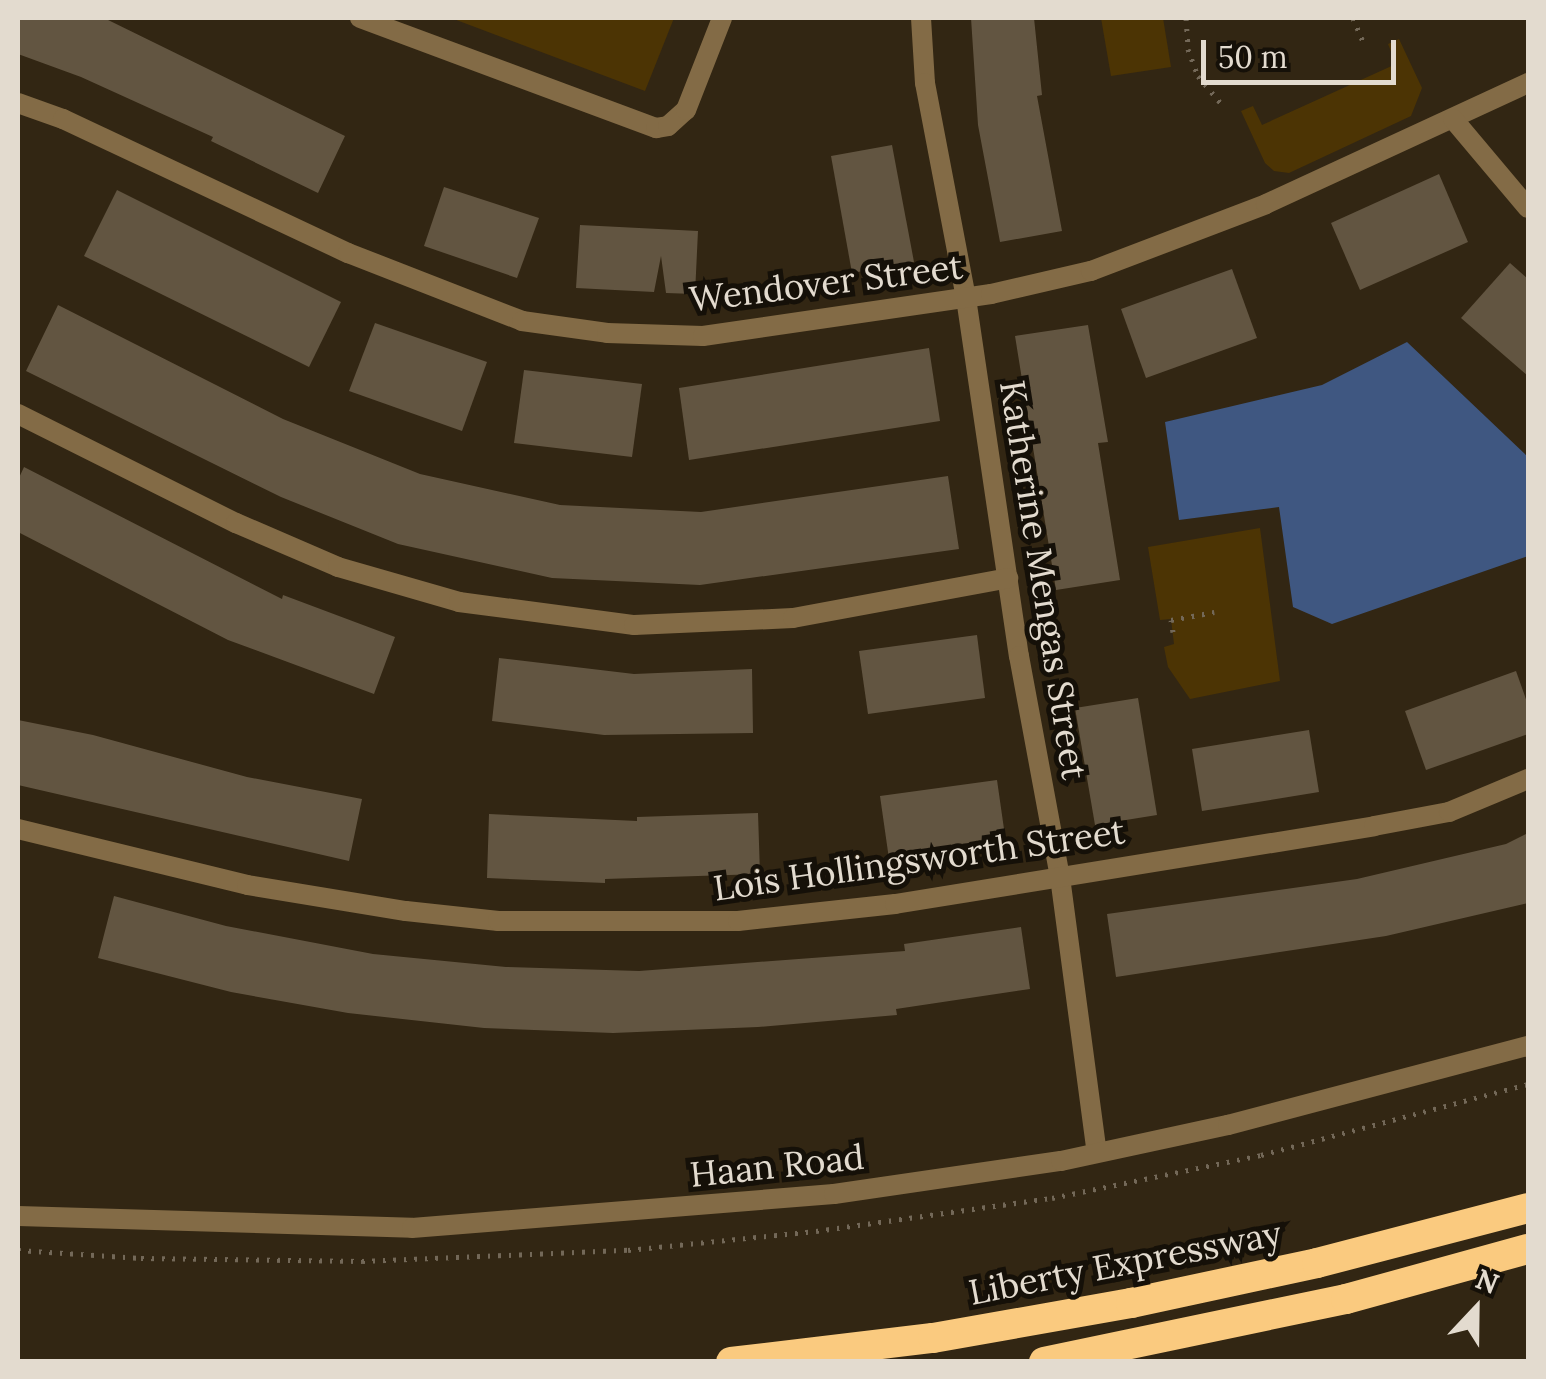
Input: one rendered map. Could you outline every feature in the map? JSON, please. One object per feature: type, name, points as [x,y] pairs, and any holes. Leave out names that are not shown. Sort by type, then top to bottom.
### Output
[{"type":"highway","name":"Liberty Expressway","points":[[731,1362],[934,1338],[1132,1303],[1317,1264],[1528,1208]]},
{"type":"highway","points":[[1044,1362],[1346,1299],[1528,1249]]},
{"type":"street","points":[[360,18],[656,128],[668,126],[686,110],[722,18]]},
{"type":"street","name":"Katherine Mengas Street","points":[[921,18],[925,83],[966,298],[1008,578],[1060,877],[1097,1153]]},
{"type":"street","name":"Wendover Street","points":[[18,103],[63,119],[348,253],[522,321],[607,333],[703,336],[966,298],[1091,271],[1166,246],[1528,83]]},
{"type":"street","points":[[1453,119],[1528,208]]},
{"type":"street","points":[[18,414],[236,523],[338,567],[460,602],[634,625],[753,620],[792,618],[1008,578]]},
{"type":"street","name":"Lois Hollingsworth Street","points":[[18,830],[246,885],[498,921],[738,921],[894,904],[1450,812],[1528,779]]},
{"type":"street","name":"Haan Road","points":[[18,1216],[412,1228],[834,1194],[1097,1153],[1302,1107],[1528,1046]]},
{"type":"path","points":[[1186,18],[1188,49],[1198,76],[1222,105]]},
{"type":"path","points":[[1353,18],[1363,41]]},
{"type":"path","points":[[1173,632],[1171,620],[1214,612]]},
{"type":"shaded area","points":[[451,18],[674,18],[645,91]]},
{"type":"shaded area","points":[[1101,18],[1163,18],[1171,67],[1111,76]]},
{"type":"shaded area","points":[[1399,39],[1422,88],[1411,116],[1289,173],[1274,171],[1265,163],[1241,111],[1253,106],[1262,125],[1396,64],[1388,44]]},
{"type":"shaded area","points":[[1260,528],[1280,681],[1190,699],[1168,667],[1164,647],[1174,644],[1171,619],[1160,620],[1148,547]]},
{"type":"water","points":[[1407,342],[1528,457],[1528,556],[1332,624],[1293,607],[1279,507],[1179,520],[1165,422],[1322,385]]},
{"type":"building","points":[[18,18],[104,18],[345,136],[318,193],[211,141],[213,137],[81,77],[18,54]]},
{"type":"building","points":[[971,18],[1034,18],[1042,95],[1037,96],[1062,231],[1000,242],[978,125]]},
{"type":"building","points":[[892,145],[914,262],[852,273],[831,156]]},
{"type":"building","points":[[1439,174],[1468,242],[1360,290],[1331,223]]},
{"type":"building","points":[[444,187],[539,218],[517,278],[424,246]]},
{"type":"building","points":[[117,190],[341,302],[309,367],[84,256]]},
{"type":"building","points":[[580,225],[698,231],[695,294],[666,293],[661,256],[654,292],[576,288]]},
{"type":"building","points":[[1510,263],[1528,279],[1528,376],[1461,318]]},
{"type":"building","points":[[1232,269],[1257,338],[1146,378],[1121,309]]},
{"type":"building","points":[[58,305],[283,419],[420,474],[560,505],[701,512],[948,476],[959,549],[700,585],[552,578],[398,544],[281,497],[26,371]]},
{"type":"building","points":[[375,323],[487,362],[462,431],[349,391]]},
{"type":"building","points":[[1088,325],[1108,442],[1098,443],[1120,580],[1056,590],[1015,336]]},
{"type":"building","points":[[929,348],[940,421],[689,460],[679,388]]},
{"type":"building","points":[[524,370],[642,384],[632,457],[514,443]]},
{"type":"building","points":[[24,467],[282,599],[283,595],[395,637],[374,694],[228,640],[18,532],[18,480]]},
{"type":"building","points":[[977,635],[985,698],[868,714],[859,651]]},
{"type":"building","points":[[499,658],[634,674],[752,669],[753,733],[604,735],[492,721]]},
{"type":"building","points":[[1516,671],[1528,705],[1528,734],[1426,770],[1405,711]]},
{"type":"building","points":[[1138,698],[1157,815],[1095,825],[1075,708]]},
{"type":"building","points":[[18,720],[93,735],[247,777],[362,799],[349,861],[18,785]]},
{"type":"building","points":[[1309,730],[1319,792],[1202,811],[1192,749]]},
{"type":"building","points":[[997,780],[1006,843],[889,859],[880,796]]},
{"type":"building","points":[[758,813],[760,874],[605,879],[605,883],[487,878],[489,814],[637,821],[637,817]]},
{"type":"building","points":[[1528,833],[1528,903],[1386,936],[1116,977],[1107,914],[1357,879],[1506,844]]},
{"type":"building","points":[[114,896],[226,926],[373,954],[506,967],[639,971],[905,951],[904,944],[1021,927],[1030,989],[896,1009],[897,1015],[758,1027],[613,1033],[484,1028],[348,1013],[231,992],[98,958]]}]
